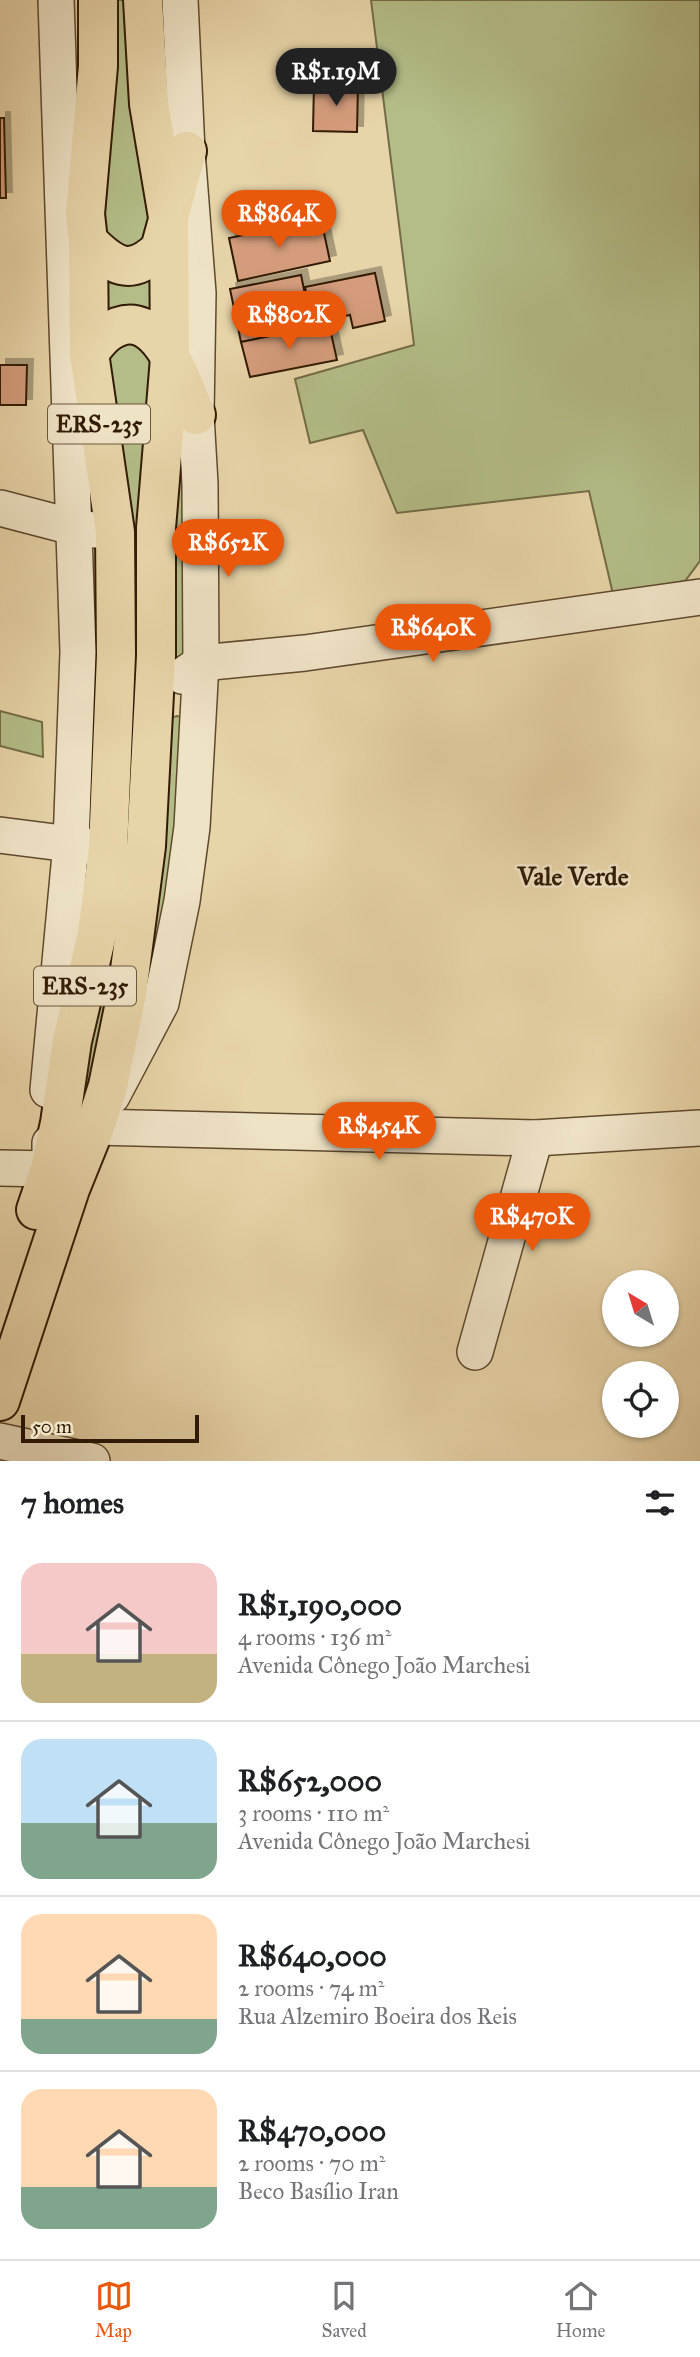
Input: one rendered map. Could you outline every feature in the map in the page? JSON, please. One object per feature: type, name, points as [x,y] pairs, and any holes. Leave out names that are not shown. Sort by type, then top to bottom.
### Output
[{"type":"main road","name":"ERS-235","points":[[0,1401],[70,1189],[78,1125],[72,1041],[97,934],[108,849],[116,655],[115,532],[89,353],[88,240],[85,214],[98,66],[98,0]]},
{"type":"main road","name":"ERS-235","points":[[0,1318],[50,1169],[78,1125],[108,1086],[127,993],[146,846],[153,696],[156,528],[170,358],[169,223],[149,104],[143,0]]},
{"type":"main road","points":[[88,240],[107,260],[119,266],[133,266],[150,259],[160,250],[187,151]]},
{"type":"main road","points":[[89,353],[105,334],[121,326],[136,325],[147,330],[160,340],[196,415]]},
{"type":"street","points":[[0,1168],[50,1169],[48,1084],[71,844],[78,652],[56,0]]},
{"type":"street","points":[[78,1125],[161,1003],[173,951],[192,827],[201,663],[200,484],[196,415],[198,293],[187,151],[180,0]]},
{"type":"street","points":[[0,508],[73,527],[115,532]]},
{"type":"street","points":[[153,696],[201,663],[305,653],[700,597]]},
{"type":"street","points":[[0,835],[108,849]]},
{"type":"street","points":[[78,1125],[535,1139],[700,1128]]},
{"type":"street","points":[[475,1352],[535,1139]]},
{"type":"street","points":[[0,1441],[92,1461]]},
{"type":"green space","points":[[108,0],[134,0],[154,203],[145,242],[124,252],[99,232]]},
{"type":"green space","points":[[371,0],[700,0],[700,561],[685,581],[613,594],[589,491],[397,513],[363,430],[310,443],[295,379],[414,345]]},
{"type":"green space","points":[[151,274],[157,319],[100,320],[98,276]]},
{"type":"green space","points":[[137,335],[157,369],[142,660],[120,932],[89,1093],[72,1119],[87,1026],[106,356]]},
{"type":"green space","points":[[184,437],[187,659],[176,668],[165,530]]},
{"type":"green space","points":[[0,711],[42,722],[43,757],[0,746]]},
{"type":"green space","points":[[170,718],[183,718],[169,918],[142,1001]]},
{"type":"building","points":[[314,83],[358,84],[357,132],[313,131]]},
{"type":"building","points":[[0,118],[4,118],[6,198],[0,198]]},
{"type":"building","points":[[321,219],[330,261],[238,281],[229,238]]},
{"type":"building","points":[[375,273],[385,321],[353,328],[350,315],[312,322],[305,287]]},
{"type":"building","points":[[301,275],[312,328],[241,342],[230,289]]},
{"type":"building","points":[[329,324],[337,360],[250,377],[241,342]]},
{"type":"building","points":[[0,365],[27,365],[26,405],[0,405]]},
{"type":"district","name":"Vale Verde","points":[[573,876]]}]
